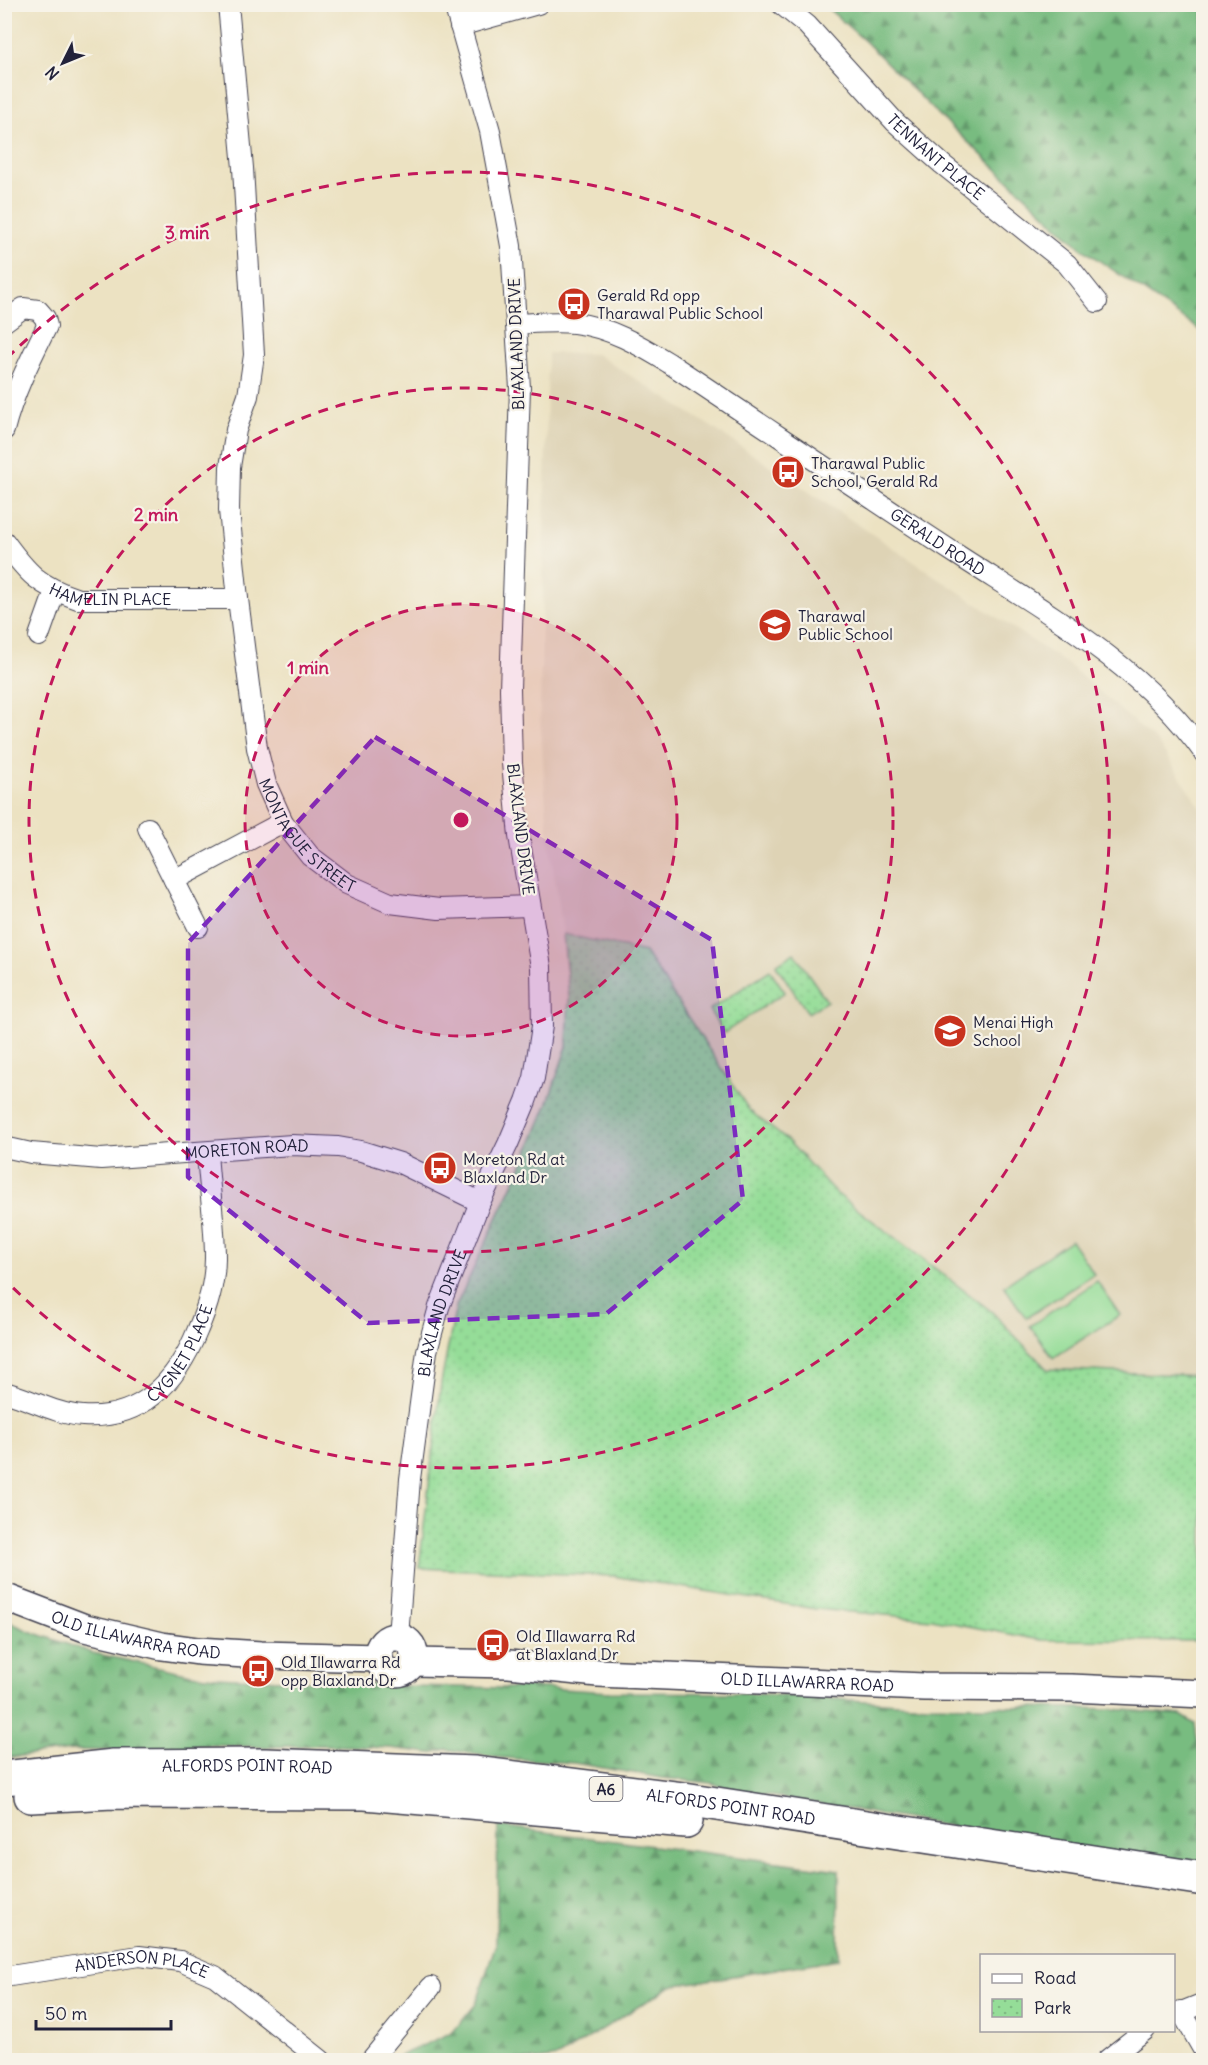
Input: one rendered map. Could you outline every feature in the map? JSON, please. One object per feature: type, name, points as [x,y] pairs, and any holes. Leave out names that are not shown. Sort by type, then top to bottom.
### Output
[{"type":"highway","name":"ALFORDS POINT ROAD","points":[[4,1778],[114,1766],[265,1765],[475,1773],[684,1799],[1203,1879]]},
{"type":"highway","name":"ALFORDS POINT ROAD","points":[[4,1797],[113,1792],[389,1795],[717,1824],[1203,1900]]},
{"type":"street","points":[[219,4],[228,5],[244,179],[254,346],[248,396],[236,430],[230,466],[229,510],[238,599]]},
{"type":"street","name":"BLAXLAND DRIVE","points":[[398,1637],[410,1479],[427,1351],[439,1307],[480,1202],[518,1124],[534,1078],[542,1026],[541,967],[519,836],[512,763],[510,689],[520,388],[511,246],[490,131],[454,4]]},
{"type":"street","points":[[460,26],[538,4]]},
{"type":"street","name":"TENNANT PLACE","points":[[781,4],[807,25],[896,122],[942,164],[1067,264],[1097,302]]},
{"type":"street","points":[[4,322],[23,308],[38,310],[45,318],[47,326],[23,377],[4,430]]},
{"type":"street","name":"GERALD ROAD","points":[[517,324],[573,323],[604,330],[636,343],[669,363],[1074,630],[1159,700],[1203,753]]},
{"type":"street","name":"HAMELIN PLACE","points":[[4,541],[26,571],[55,591],[78,599],[238,599]]},
{"type":"street","points":[[39,636],[55,591]]},
{"type":"street","name":"MONTAGUE STREET","points":[[238,599],[257,748],[266,784],[283,822],[310,856],[347,884],[390,903],[439,909],[530,906]]},
{"type":"street","points":[[174,880],[283,822]]},
{"type":"street","points":[[148,828],[198,927]]},
{"type":"street","name":"MORETON ROAD","points":[[4,1147],[31,1153],[101,1159],[292,1145],[338,1147],[361,1151],[400,1163],[480,1202]]},
{"type":"street","name":"CYGNET PLACE","points":[[4,1392],[61,1412],[83,1416],[101,1415],[118,1413],[148,1399],[173,1376],[185,1358],[195,1336],[212,1288],[215,1258],[207,1152]]},
{"type":"street","name":"OLD ILLAWARRA ROAD","points":[[4,1597],[85,1628],[162,1646],[261,1655],[379,1658]]},
{"type":"street","points":[[398,1637],[404,1639],[414,1651],[414,1662],[403,1672],[392,1673],[383,1667],[379,1658],[380,1647],[383,1643],[398,1637]]},
{"type":"street","name":"OLD ILLAWARRA ROAD","points":[[414,1662],[509,1664],[598,1673],[924,1687],[1071,1688],[1203,1694]]},
{"type":"street","name":"ANDERSON PLACE","points":[[4,1977],[139,1956],[180,1961],[215,1976],[321,2061]]},
{"type":"street","points":[[371,2061],[431,1987]]},
{"type":"street","points":[[1203,2003],[1177,2013],[1203,2050]]},
{"type":"street","points":[[1107,2061],[1144,2032]]},
{"type":"highlighted area","points":[[375,737],[712,940],[743,1200],[606,1314],[368,1323],[188,1177],[188,943]]},
{"type":"shaded area","points":[[548,353],[596,354],[710,426],[1070,666],[1157,742],[1203,811],[1203,1376],[1047,1369],[991,1311],[836,1193],[788,1141],[749,1110],[645,953],[563,934],[547,826],[540,713]]},
{"type":"green space","points":[[824,5],[1203,5],[1203,332],[1081,248],[937,113],[866,42]]},
{"type":"green space","points":[[563,934],[645,952],[749,1110],[788,1141],[836,1193],[991,1311],[1047,1369],[1203,1376],[1203,1641],[1040,1640],[932,1619],[816,1609],[613,1576],[419,1568],[441,1383],[456,1306],[527,1154],[567,1046],[569,997]]},
{"type":"green space","points":[[794,953],[827,1001],[808,1013],[776,965]]},
{"type":"green space","points":[[770,970],[785,992],[724,1033],[709,1010]]},
{"type":"green space","points":[[1071,1240],[1094,1274],[1026,1318],[1004,1286]]},
{"type":"green space","points":[[1097,1281],[1120,1315],[1053,1358],[1030,1326]]},
{"type":"green space","points":[[5,1620],[29,1631],[93,1653],[215,1677],[411,1686],[742,1693],[928,1705],[1114,1709],[1181,1715],[1195,1724],[1202,1773],[1203,1869],[736,1790],[711,1783],[663,1778],[574,1763],[491,1757],[447,1749],[431,1753],[391,1748],[323,1745],[263,1747],[210,1745],[183,1749],[128,1751],[71,1750],[5,1758]]},
{"type":"green space","points":[[498,1826],[839,1870],[838,1959],[671,1986],[558,2057],[537,2060],[396,2060],[399,2056],[453,2032],[476,2004],[496,1944]]},
{"type":"place","name":"Gerald Rd opp Tharawal Public School","points":[[574,304]]},
{"type":"place","name":"Tharawal Public School, Gerald Rd","points":[[788,472]]},
{"type":"place","name":"Tharawal Public School","points":[[775,625]]},
{"type":"place","name":"Menai High School","points":[[950,1031]]},
{"type":"place","name":"Moreton Rd at Blaxland Dr","points":[[440,1168]]},
{"type":"place","name":"Old Illawarra Rd at Blaxland Dr","points":[[493,1645]]},
{"type":"place","name":"Old Illawarra Rd opp Blaxland Dr","points":[[258,1671]]}]
